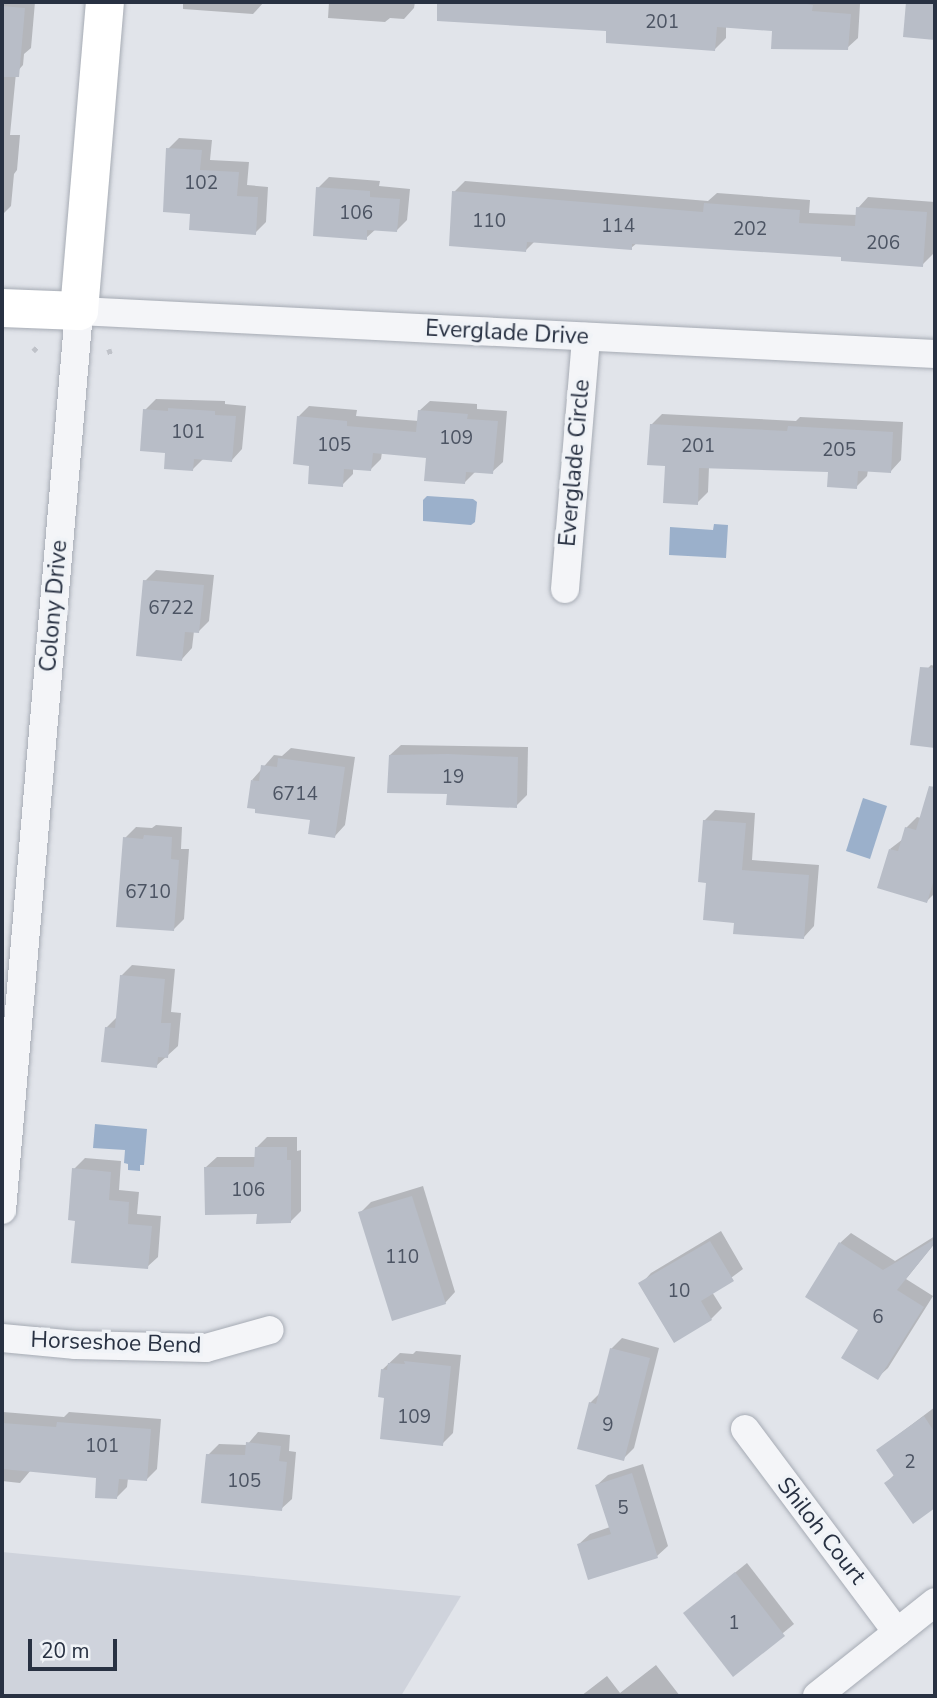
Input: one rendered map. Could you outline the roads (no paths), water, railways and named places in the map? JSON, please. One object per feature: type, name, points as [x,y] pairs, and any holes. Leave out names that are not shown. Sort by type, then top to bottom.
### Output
[{"type":"street","name":"Colony Drive","points":[[2,1210],[105,2]]},
{"type":"street","points":[[2,308],[79,312]]},
{"type":"street","name":"Everglade Drive","points":[[79,312],[935,354]]},
{"type":"street","name":"Everglade Circle","points":[[565,589],[586,337]]},
{"type":"street","name":"Horseshoe Bend","points":[[2,1338],[76,1345],[206,1348],[270,1331]]},
{"type":"street","name":"Shiloh Court","points":[[745,1429],[897,1632]]},
{"type":"street","points":[[817,1696],[935,1602]]},
{"type":"water","points":[[427,496],[473,499],[477,502],[475,522],[471,525],[423,521],[423,500]]},
{"type":"water","points":[[714,524],[728,525],[726,558],[669,555],[670,527],[713,530]]},
{"type":"water","points":[[863,798],[887,806],[870,859],[846,851]]},
{"type":"water","points":[[95,1124],[147,1129],[144,1165],[140,1165],[140,1171],[128,1170],[128,1164],[124,1163],[125,1150],[93,1148]]}]
